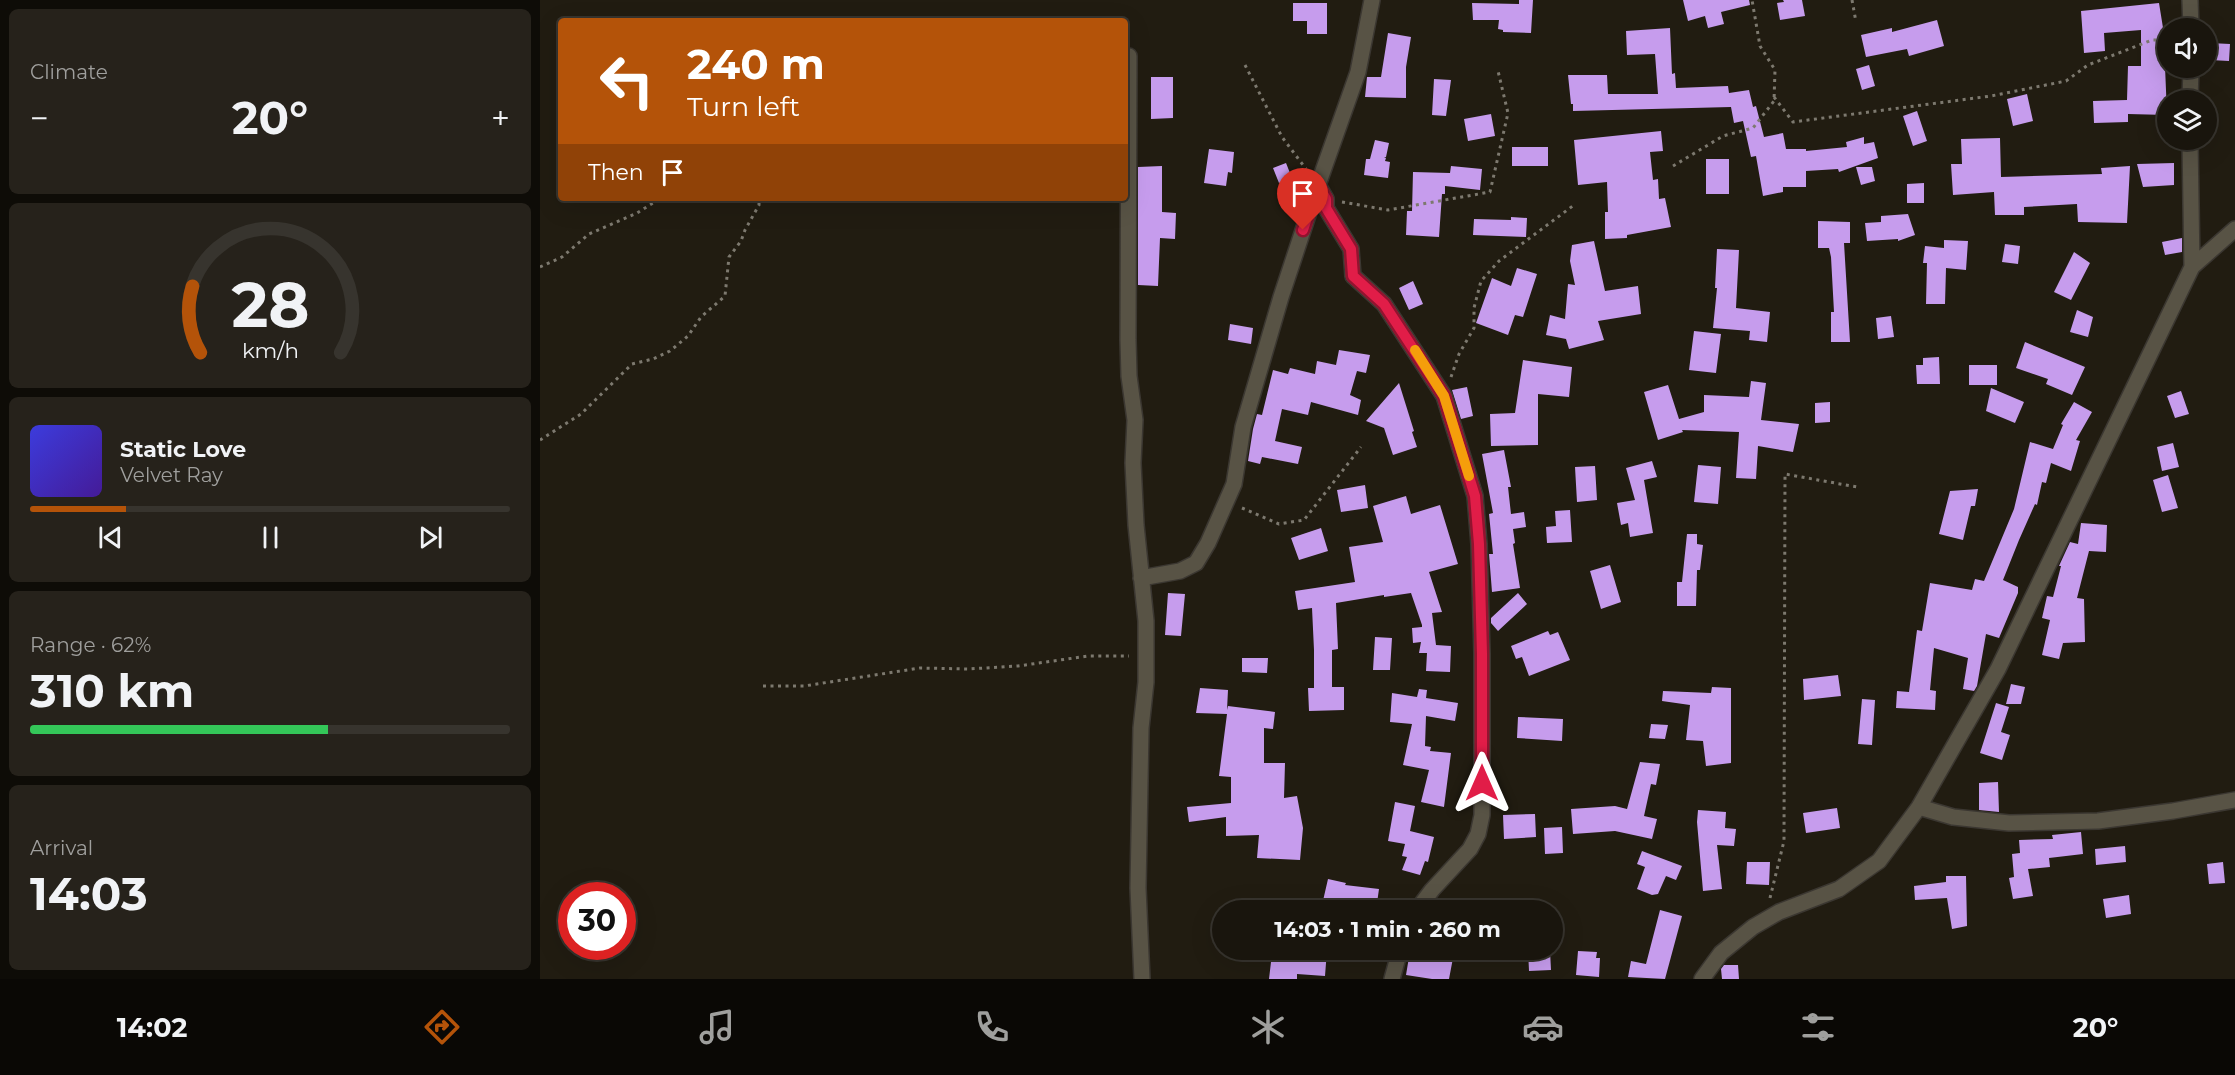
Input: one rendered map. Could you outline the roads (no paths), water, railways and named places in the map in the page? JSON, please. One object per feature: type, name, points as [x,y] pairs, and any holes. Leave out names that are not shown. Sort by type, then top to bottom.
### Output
[{"type":"street","points":[[1141,578],[1180,571],[1192,566],[1208,543],[1234,484],[1243,427],[1281,297],[1358,72],[1372,0]]},
{"type":"street","points":[[2190,0],[2191,18]]},
{"type":"street","points":[[1130,56],[1129,376],[1135,420],[1133,463],[1146,621],[1138,888],[1142,979]]},
{"type":"street","points":[[2190,150],[2192,267]]},
{"type":"street","points":[[1318,185],[1326,199],[1326,208],[1351,249],[1353,276],[1384,304],[1444,396],[1462,449],[1476,506],[1482,654],[1482,815],[1478,834],[1470,849],[1424,900]]},
{"type":"street","points":[[1702,979],[1721,953],[1753,927],[1779,912],[1839,889],[1879,861],[1919,807],[1998,669],[2192,267],[2235,230]]},
{"type":"street","points":[[1919,807],[1953,818],[2009,823],[2098,821],[2173,812],[2235,800]]},
{"type":"street","points":[[1392,979],[1397,960]]}]
